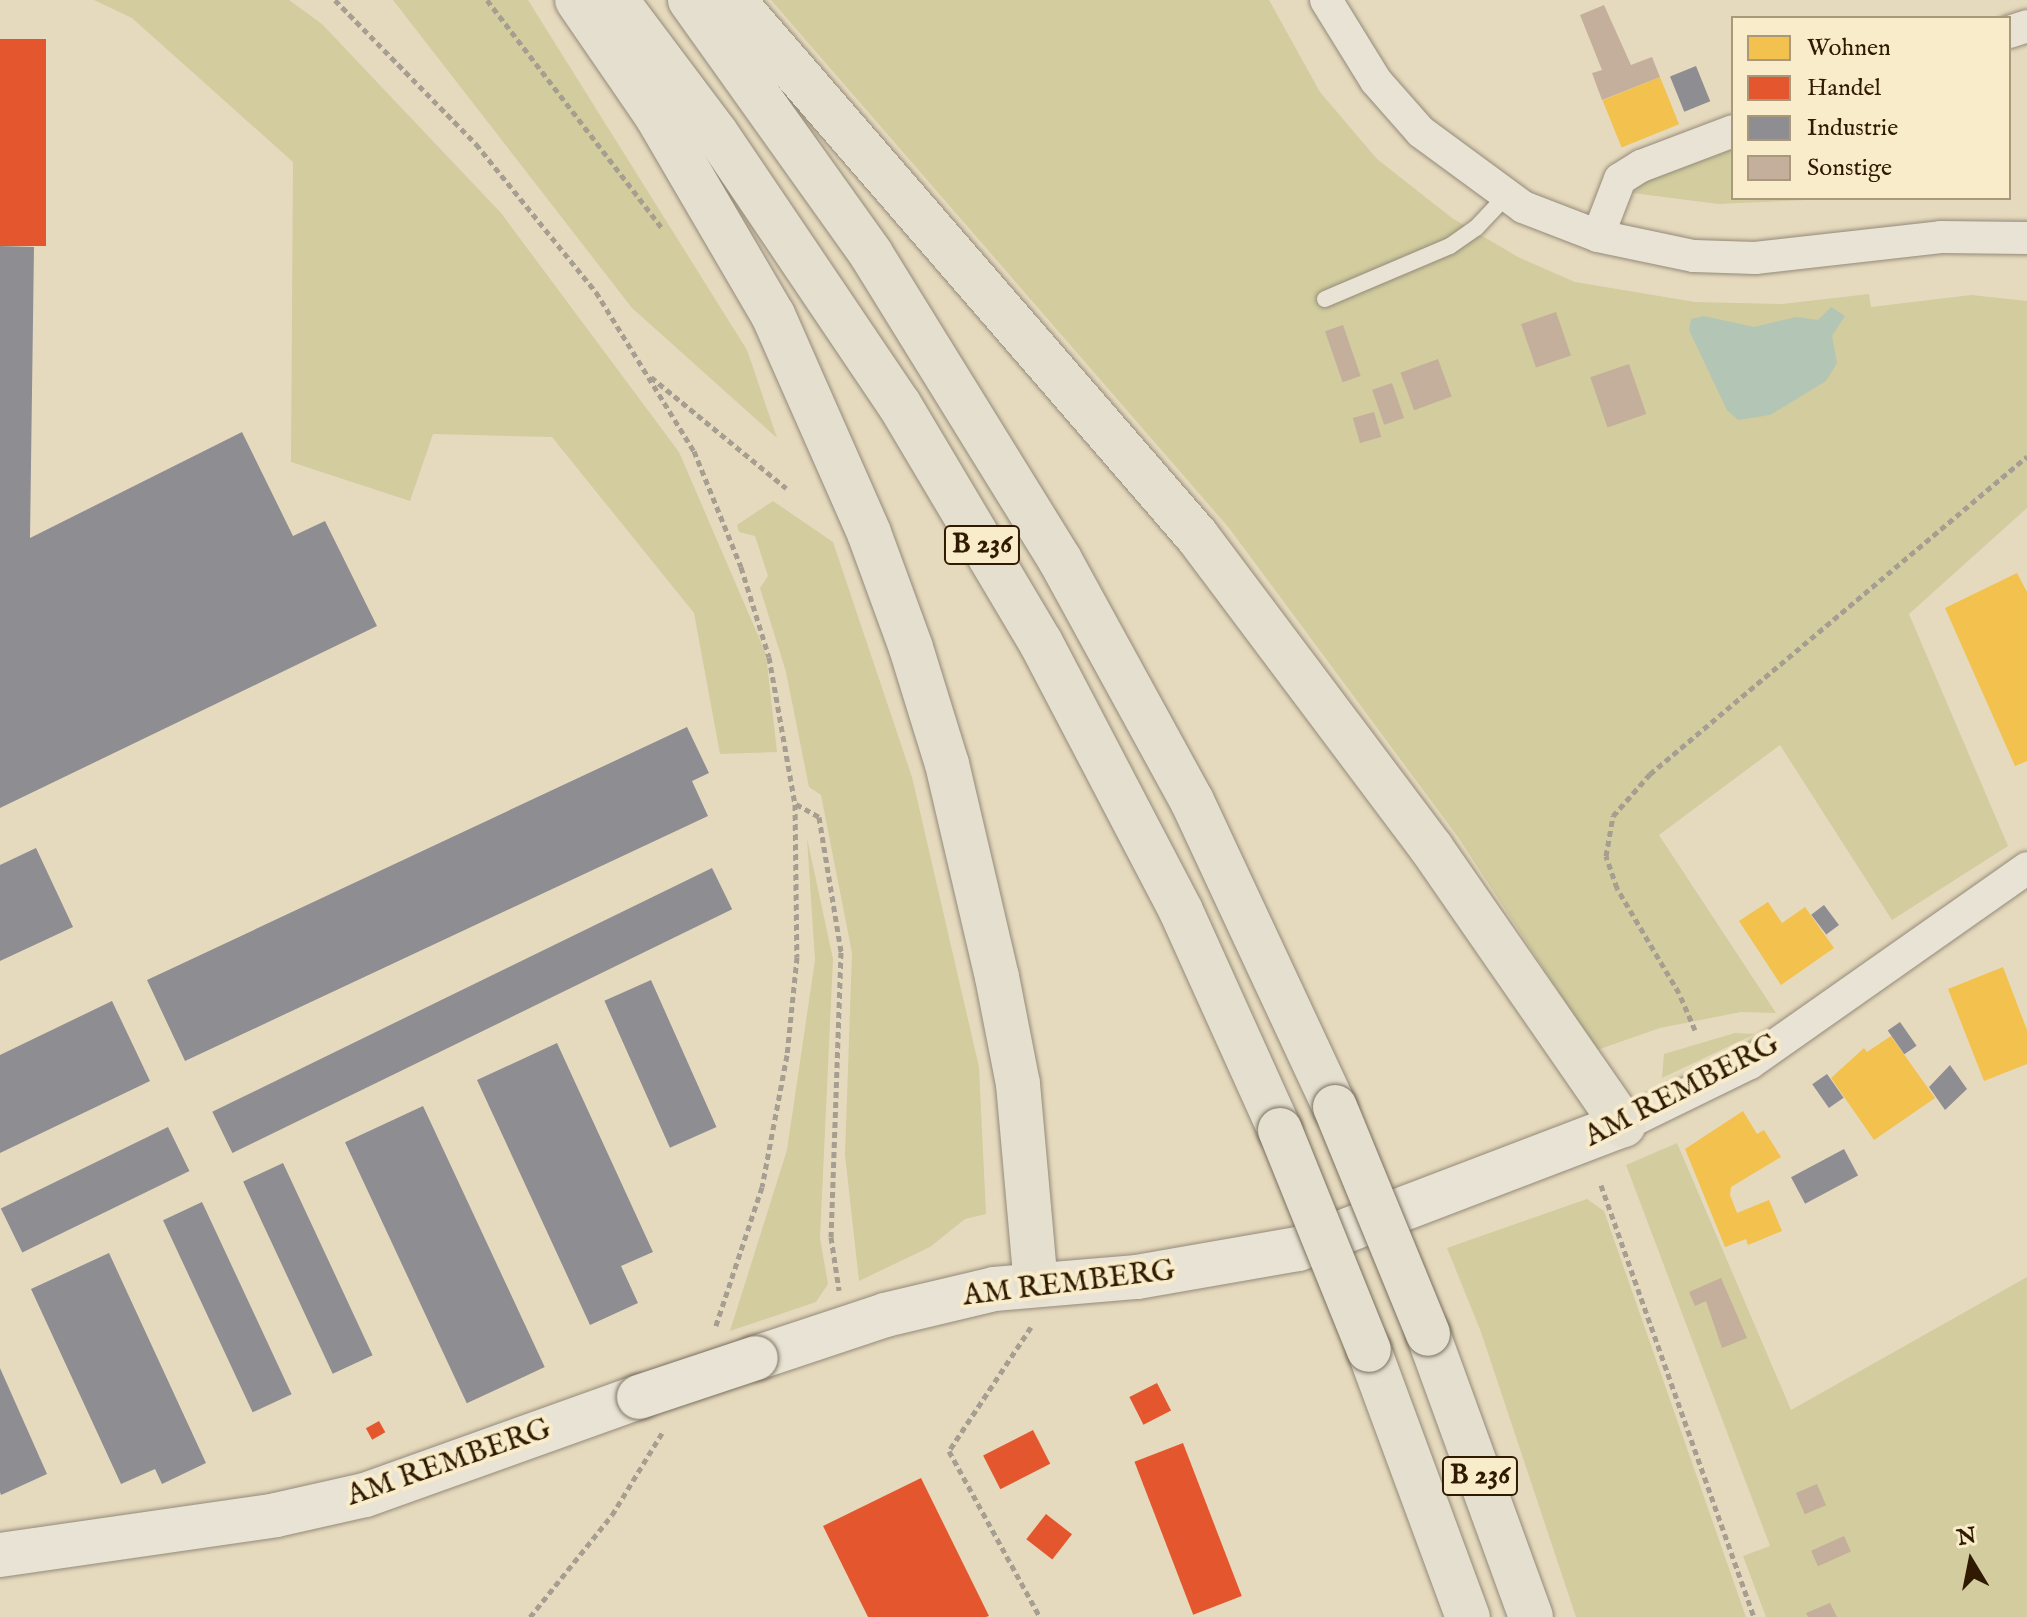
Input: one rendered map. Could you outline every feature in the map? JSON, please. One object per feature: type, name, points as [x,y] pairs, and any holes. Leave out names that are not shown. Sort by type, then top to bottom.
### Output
[{"type":"highway","points":[[577,0],[656,115],[773,315],[852,492],[911,648],[947,764],[997,977],[1018,1084],[1037,1301]]},
{"type":"highway","name":"B 236","points":[[616,0],[716,133],[874,367],[1033,630],[1181,911],[1280,1130],[1369,1350],[1468,1617]]},
{"type":"highway","name":"B 236","points":[[690,0],[871,254],[1060,560],[1192,801],[1335,1107],[1428,1334],[1531,1617]]},
{"type":"highway","points":[[733,0],[1197,536],[1432,849],[1623,1125]]},
{"type":"street","points":[[1326,0],[1376,81],[1421,132],[1506,196],[1598,236],[1694,256],[1755,258],[1941,237],[2027,238]]},
{"type":"street","points":[[1598,236],[1620,179],[1641,166],[1731,132]]},
{"type":"street","name":"AM REMBERG","points":[[0,1555],[276,1515],[365,1495],[652,1413],[756,1358],[885,1315],[994,1289],[1037,1301],[1137,1277],[1298,1249],[1623,1125],[1750,1063],[2027,868]]},
{"type":"lane","points":[[1325,299],[1450,246],[1476,228],[1506,196]]},
{"type":"path","points":[[335,0],[476,144],[596,292],[694,451],[741,567],[769,657],[795,804],[797,957],[787,1055],[762,1187],[714,1333]]},
{"type":"path","points":[[487,0],[663,229]]},
{"type":"path","points":[[646,373],[786,488]]},
{"type":"path","points":[[1695,1030],[1679,993],[1617,888],[1606,856],[1613,816],[1650,774],[2027,456]]},
{"type":"path","points":[[795,804],[819,817],[841,952],[831,1237],[840,1299]]},
{"type":"path","points":[[1601,1185],[1754,1617]]},
{"type":"path","points":[[1037,1301],[949,1451],[1040,1617]]},
{"type":"path","points":[[530,1617],[612,1515],[652,1413]]},
{"type":"shaded area","points":[[94,0],[289,0],[322,24],[501,213],[679,452],[766,654],[777,752],[720,754],[694,613],[552,437],[433,434],[410,501],[291,462],[293,162],[132,18]]},
{"type":"shaded area","points":[[393,0],[528,0],[747,350],[777,438],[632,308]]},
{"type":"shaded area","points":[[771,0],[1269,0],[1320,92],[1377,159],[1452,218],[1518,257],[1575,282],[1695,302],[1782,304],[1869,294],[1871,307],[1971,295],[2027,301],[2027,508],[1909,614],[2008,846],[1892,920],[1780,745],[1659,835],[1776,1013],[1741,1012],[1660,1028],[1597,1050],[1458,837],[1229,528]]},
{"type":"shaded area","points":[[1731,150],[1731,200],[1807,200],[1718,204],[1633,193],[1640,184]]},
{"type":"shaded area","points":[[1831,307],[1845,316],[1832,336],[1837,363],[1826,381],[1770,415],[1738,420],[1727,410],[1689,330],[1691,319],[1704,316],[1754,327],[1796,317],[1818,320]]},
{"type":"shaded area","points":[[773,501],[833,542],[912,777],[979,1067],[986,1214],[965,1219],[930,1247],[859,1281],[845,1155],[852,953],[821,795],[809,787],[786,672],[760,588],[768,576],[755,536],[739,532],[737,525]]},
{"type":"shaded area","points":[[807,838],[833,959],[820,1238],[828,1284],[816,1302],[730,1331],[787,1150],[815,960]]},
{"type":"shaded area","points":[[1735,1033],[1755,1034],[1662,1078],[1664,1054]]},
{"type":"shaded area","points":[[1677,1143],[1791,1410],[2027,1277],[2027,1617],[1766,1617],[1743,1556],[1770,1546],[1626,1165]]},
{"type":"shaded area","points":[[1587,1199],[1604,1211],[1746,1617],[1576,1617],[1481,1332],[1447,1248]]},
{"type":"building: Wohnen","points":[[1660,77],[1679,124],[1622,148],[1603,100]]},
{"type":"building: Wohnen","points":[[2017,573],[2027,592],[2027,761],[2015,766],[1945,608]]},
{"type":"building: Wohnen","points":[[1768,902],[1782,923],[1805,907],[1834,948],[1781,985],[1739,921]]},
{"type":"building: Wohnen","points":[[2003,967],[2027,1030],[2027,1064],[1984,1081],[1948,989]]},
{"type":"building: Wohnen","points":[[1891,1036],[1935,1098],[1874,1140],[1831,1078],[1864,1048],[1867,1052]]},
{"type":"building: Wohnen","points":[[1743,1111],[1757,1134],[1764,1130],[1781,1157],[1731,1187],[1730,1195],[1737,1213],[1769,1200],[1782,1231],[1748,1245],[1746,1239],[1725,1247],[1685,1149]]},
{"type":"building: Handel","points":[[0,39],[46,39],[46,246],[0,246]]},
{"type":"building: Handel","points":[[1157,1383],[1171,1411],[1143,1425],[1129,1397]]},
{"type":"building: Handel","points":[[379,1421],[385,1432],[372,1440],[366,1428]]},
{"type":"building: Handel","points":[[1033,1430],[1050,1464],[1000,1489],[983,1455]]},
{"type":"building: Handel","points":[[1183,1443],[1242,1596],[1193,1615],[1134,1462]]},
{"type":"building: Handel","points":[[921,1478],[989,1616],[868,1617],[823,1526]]},
{"type":"building: Handel","points":[[1046,1514],[1072,1534],[1052,1560],[1026,1539]]},
{"type":"building: Industrie","points":[[1696,66],[1710,101],[1684,112],[1670,76]]},
{"type":"building: Industrie","points":[[0,246],[34,247],[30,538],[242,432],[293,536],[325,521],[377,626],[0,808]]},
{"type":"building: Industrie","points":[[687,727],[709,773],[692,781],[708,816],[185,1061],[147,980]]},
{"type":"building: Industrie","points":[[36,848],[73,927],[0,961],[0,865]]},
{"type":"building: Industrie","points":[[712,868],[732,909],[232,1153],[212,1112]]},
{"type":"building: Industrie","points":[[1824,905],[1839,925],[1826,935],[1811,915]]},
{"type":"building: Industrie","points":[[651,980],[716,1127],[670,1148],[604,1001]]},
{"type":"building: Industrie","points":[[112,1001],[150,1081],[0,1153],[0,1055]]},
{"type":"building: Industrie","points":[[1900,1022],[1917,1046],[1904,1054],[1888,1031]]},
{"type":"building: Industrie","points":[[557,1043],[653,1252],[621,1266],[638,1303],[590,1325],[477,1080]]},
{"type":"building: Industrie","points":[[1950,1065],[1967,1089],[1945,1110],[1929,1087]]},
{"type":"building: Industrie","points":[[1827,1074],[1844,1098],[1829,1108],[1812,1084]]},
{"type":"building: Industrie","points":[[423,1106],[545,1367],[467,1403],[345,1142]]},
{"type":"building: Industrie","points":[[168,1127],[189,1171],[22,1253],[1,1209]]},
{"type":"building: Industrie","points":[[1844,1149],[1858,1175],[1805,1204],[1791,1177]]},
{"type":"building: Industrie","points":[[283,1163],[373,1355],[333,1374],[243,1182]]},
{"type":"building: Industrie","points":[[202,1202],[292,1394],[253,1412],[163,1220]]},
{"type":"building: Industrie","points":[[109,1253],[206,1463],[162,1484],[155,1469],[121,1484],[31,1289]]},
{"type":"building: Industrie","points":[[0,1368],[47,1474],[1,1495],[0,1492]]},
{"type":"building: Sonstige","points":[[1604,5],[1631,65],[1652,57],[1660,77],[1602,100],[1592,73],[1602,70],[1580,15]]},
{"type":"building: Sonstige","points":[[1556,312],[1571,355],[1536,368],[1521,324]]},
{"type":"building: Sonstige","points":[[1343,325],[1361,376],[1343,382],[1325,331]]},
{"type":"building: Sonstige","points":[[1438,359],[1452,397],[1414,410],[1400,373]]},
{"type":"building: Sonstige","points":[[1629,364],[1646,414],[1607,427],[1590,377]]},
{"type":"building: Sonstige","points":[[1392,383],[1404,418],[1384,425],[1372,390]]},
{"type":"building: Sonstige","points":[[1374,412],[1381,437],[1360,443],[1353,418]]},
{"type":"building: Sonstige","points":[[1721,1278],[1747,1338],[1722,1348],[1706,1301],[1695,1306],[1689,1292]]},
{"type":"building: Sonstige","points":[[1817,1484],[1826,1505],[1805,1514],[1796,1493]]},
{"type":"building: Sonstige","points":[[1844,1536],[1851,1552],[1818,1566],[1811,1551]]},
{"type":"building: Sonstige","points":[[1830,1603],[1837,1617],[1808,1617],[1806,1613]]}]
